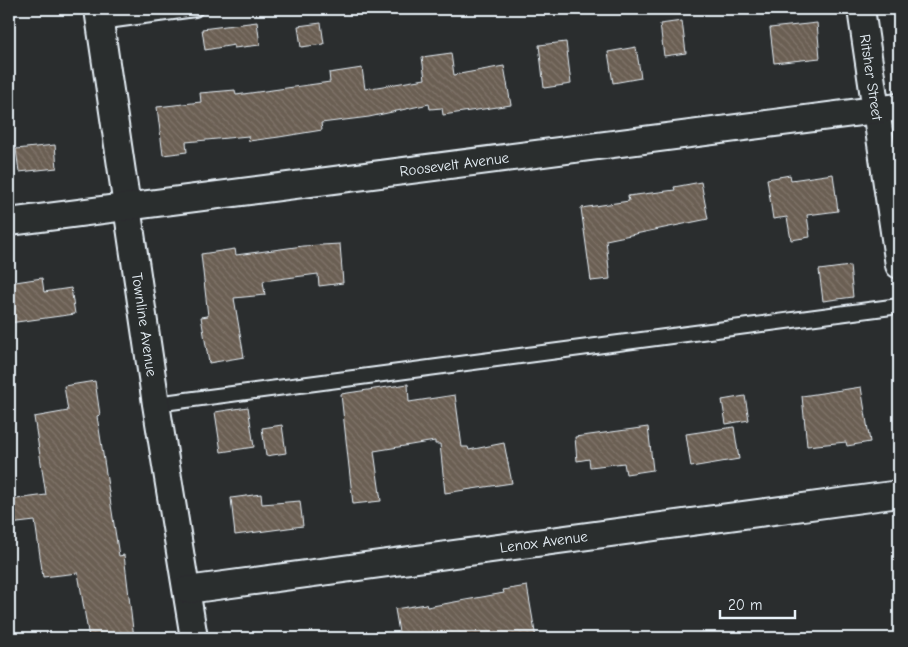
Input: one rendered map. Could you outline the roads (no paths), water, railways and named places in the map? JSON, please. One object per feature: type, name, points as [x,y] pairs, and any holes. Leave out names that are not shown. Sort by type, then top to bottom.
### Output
[{"type":"street","name":"Ritsher Street","points":[[862,9],[887,108],[899,265]]},
{"type":"street","name":"Townline Avenue","points":[[99,15],[156,404],[194,638]]},
{"type":"street","name":"Roosevelt Avenue","points":[[9,222],[887,108]]},
{"type":"street","name":"Lenox Avenue","points":[[187,590],[899,494]]},
{"type":"lane","points":[[99,15],[195,9]]},
{"type":"lane","points":[[156,404],[899,306]]}]
